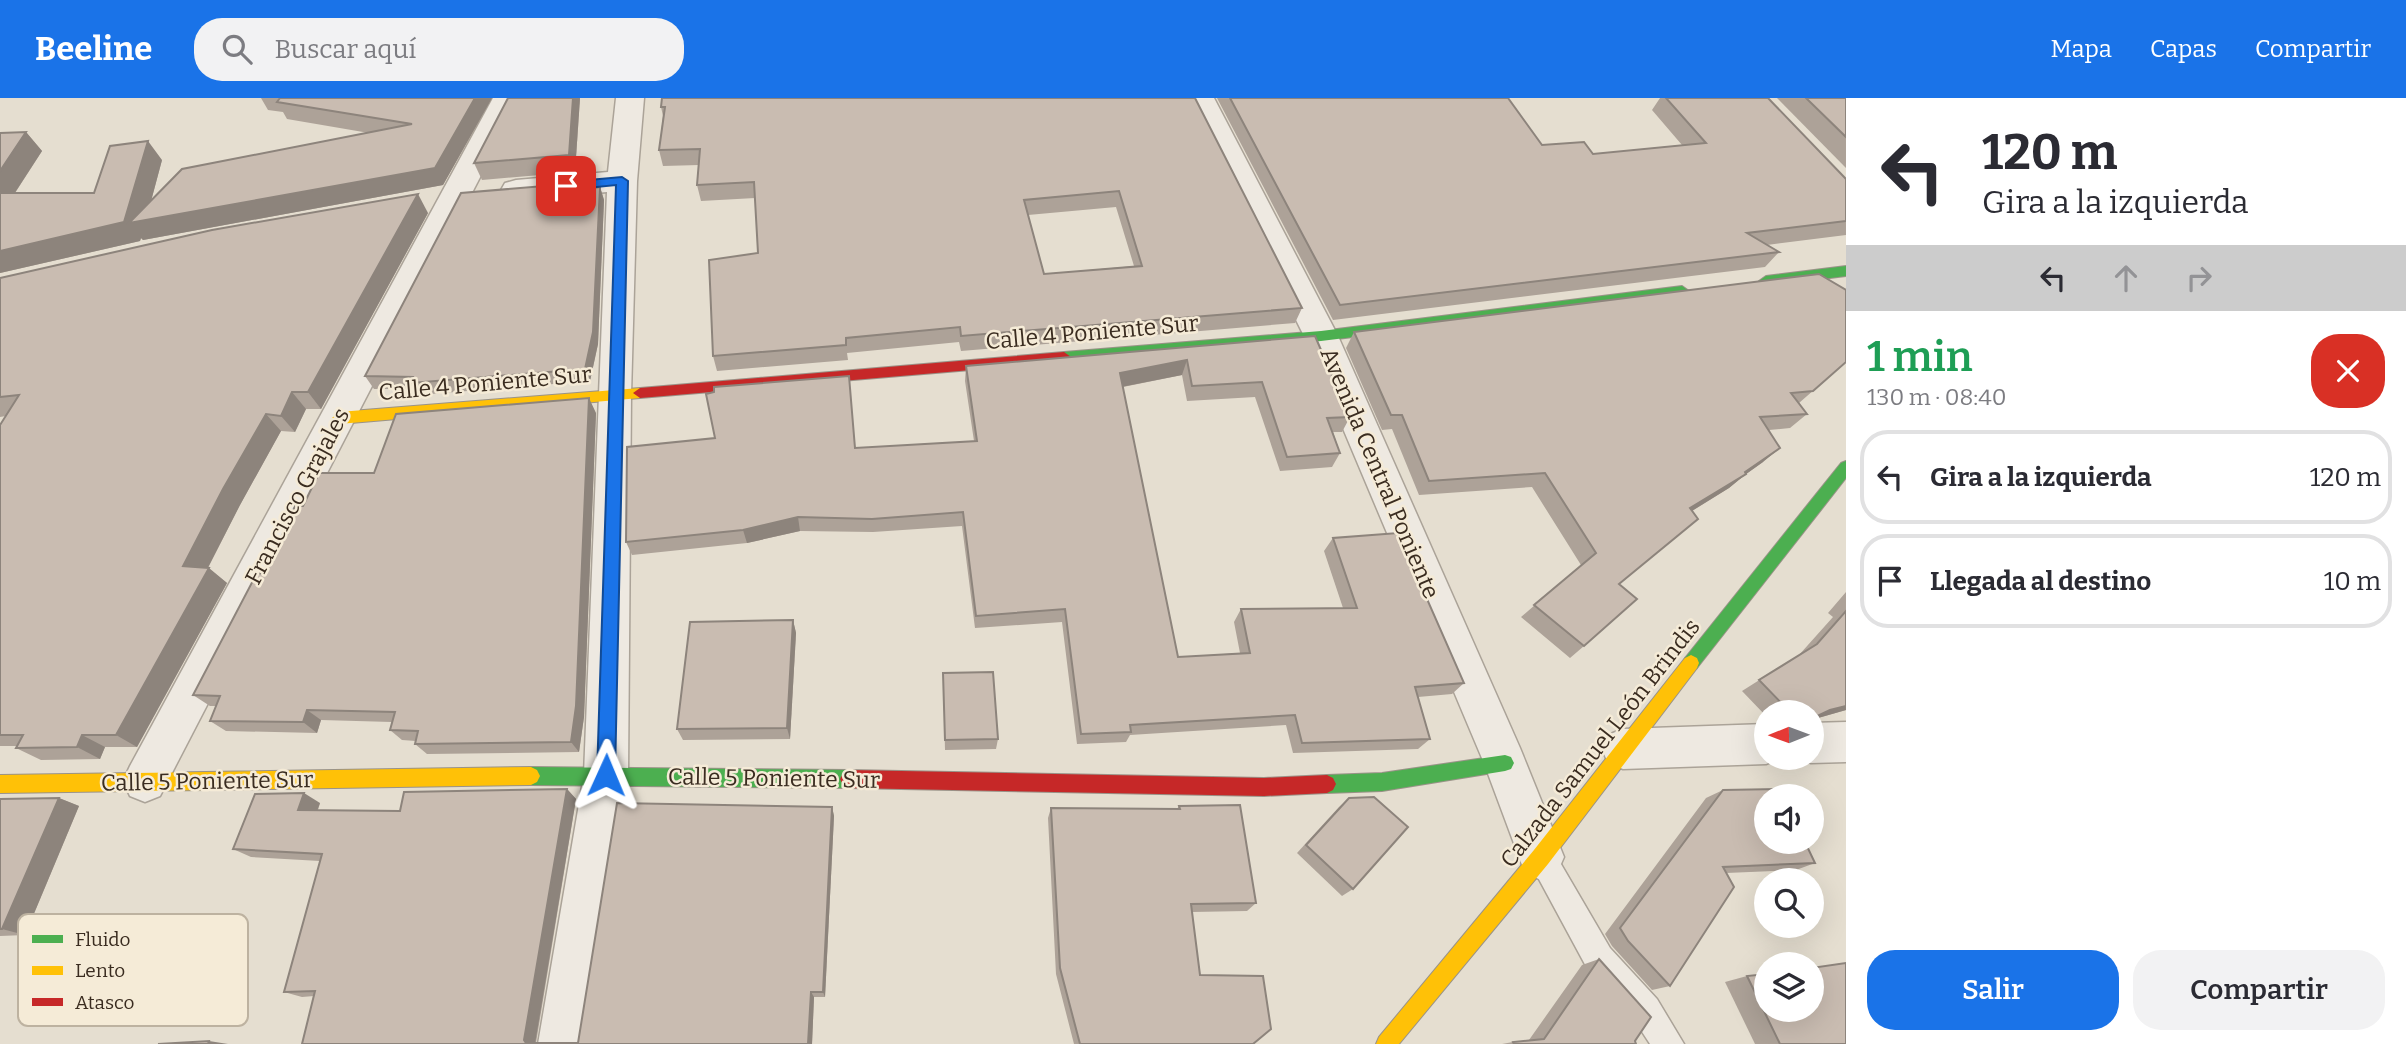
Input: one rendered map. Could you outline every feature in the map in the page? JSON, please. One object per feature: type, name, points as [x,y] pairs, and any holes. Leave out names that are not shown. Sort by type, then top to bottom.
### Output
[{"type":"street","name":"Francisco Grajales","points":[[145,782],[507,98]]},
{"type":"street","points":[[563,1044],[606,775],[614,395],[622,181],[630,98]]},
{"type":"street","name":"Avenida Central Poniente","points":[[1200,98],[1321,336],[1505,764],[1541,857]]},
{"type":"street","points":[[414,203],[454,195],[622,181]]},
{"type":"street","points":[[1749,283],[1846,271]]},
{"type":"street","name":"Calle 4 Poniente Sur","points":[[339,418],[1321,336],[1694,290]]},
{"type":"street","name":"Calzada Samuel León Brindis","points":[[1386,1044],[1541,857],[1846,467]]},
{"type":"street","points":[[1623,749],[1754,744]]},
{"type":"street","name":"Calle 5 Poniente Sur","points":[[0,784],[606,775],[1264,787],[1382,782],[1505,764]]},
{"type":"lane","points":[[1541,857],[1599,959],[1646,1010],[1668,1044]]},
{"type":"building","points":[[280,98],[475,98],[435,168],[129,223],[182,169],[412,124],[277,102]]},
{"type":"building","points":[[508,98],[573,98],[569,155],[474,163]]},
{"type":"building","points":[[662,98],[1195,98],[1302,308],[961,336],[960,327],[846,338],[846,345],[713,356],[709,260],[758,253],[754,182],[697,185],[700,149],[659,150],[665,107],[661,107]],"holes":[[[1119,191],[1142,266],[1044,274],[1024,200]]]},
{"type":"building","points":[[1230,98],[1508,98],[1542,145],[1584,142],[1593,154],[1706,143],[1666,98],[1768,98],[1846,179],[1846,221],[1747,233],[1779,252],[1340,305]]},
{"type":"building","points":[[1806,98],[1846,98],[1846,137]]},
{"type":"building","points":[[26,132],[0,171],[0,133]]},
{"type":"building","points":[[148,141],[124,222],[0,251],[0,193],[94,193],[110,146]]},
{"type":"building","points":[[568,184],[568,191],[600,187],[593,332],[585,369],[411,383],[413,377],[365,376],[461,193]]},
{"type":"building","points":[[418,194],[308,392],[292,392],[281,416],[266,414],[223,489],[183,566],[209,568],[116,735],[82,735],[77,747],[16,748],[23,735],[0,735],[0,425],[19,395],[0,397],[0,278],[212,230]]},
{"type":"building","points":[[1819,274],[1846,290],[1846,362],[1813,391],[1791,393],[1807,414],[1760,417],[1780,448],[1745,472],[1746,474],[1690,508],[1698,519],[1619,584],[1637,599],[1584,646],[1534,605],[1596,553],[1545,473],[1429,481],[1402,415],[1391,415],[1354,332]]},
{"type":"building","points":[[1315,336],[1350,417],[1327,418],[1340,453],[1287,457],[1262,382],[1192,386],[1187,360],[1120,373],[1178,657],[1250,653],[1241,609],[1357,608],[1333,538],[1398,533],[1464,683],[1415,687],[1430,739],[1302,743],[1295,715],[1130,725],[1131,732],[1081,734],[1065,609],[976,616],[963,512],[872,519],[798,517],[743,530],[626,542],[627,447],[715,438],[706,394],[714,392],[714,387],[849,376],[855,448],[977,441],[966,366]]},
{"type":"building","points":[[589,398],[576,706],[571,742],[415,744],[418,731],[390,730],[395,712],[307,710],[303,722],[210,721],[220,696],[193,695],[257,573],[265,574],[295,506],[303,506],[319,473],[374,473],[396,414]]},
{"type":"building","points":[[1846,611],[1846,706],[1824,713],[1824,700],[1778,700],[1759,680],[1817,644]]},
{"type":"building","points":[[793,620],[787,728],[677,729],[690,622]]},
{"type":"building","points":[[993,672],[998,739],[945,740],[943,673]]},
{"type":"building","points":[[567,789],[524,1040],[526,1043],[578,1043],[617,803],[832,807],[823,992],[811,992],[808,1044],[302,1044],[315,991],[284,992],[322,854],[233,849],[255,794],[304,793],[298,810],[400,811],[404,792]]},
{"type":"building","points":[[1754,789],[1754,854],[1811,854],[1815,863],[1723,867],[1734,887],[1670,986],[1628,941],[1620,928],[1723,790]]},
{"type":"building","points":[[1374,797],[1408,827],[1353,889],[1306,845],[1349,798]]},
{"type":"building","points":[[59,798],[2,929],[0,929],[0,799]]},
{"type":"building","points":[[1240,805],[1256,903],[1191,904],[1200,975],[1263,976],[1271,1029],[1253,1044],[1080,1044],[1060,968],[1051,808],[1180,809],[1179,806]]},
{"type":"building","points":[[1599,959],[1651,1017],[1635,1041],[1636,1044],[1514,1044],[1513,1042],[1544,1039]]},
{"type":"building","points":[[1846,963],[1846,1044],[1780,1044],[1769,1022],[1824,1022],[1824,966]]},
{"type":"building","points":[[1754,975],[1754,990],[1747,976]]},
{"type":"building","points":[[209,1041],[208,1044],[158,1044]]},
{"type":"traffic: fast","points":[[1766,281],[1846,271]]},
{"type":"traffic: fast","points":[[1064,357],[1321,336],[1682,291]]},
{"type":"traffic: fast","points":[[1691,663],[1846,467]]},
{"type":"traffic: fast","points":[[1327,784],[1382,782],[1505,763]]},
{"type":"traffic: fast","points":[[531,776],[849,779]]},
{"type":"traffic: slow","points":[[339,418],[640,393]]},
{"type":"traffic: slow","points":[[1386,1044],[1541,857],[1691,663]]},
{"type":"traffic: slow","points":[[0,784],[531,776]]},
{"type":"traffic: jam","points":[[640,393],[1064,357]]},
{"type":"traffic: jam","points":[[849,779],[1264,787],[1327,784]]},
{"type":"route","points":[[566,186],[622,181],[614,395],[606,775]]}]
